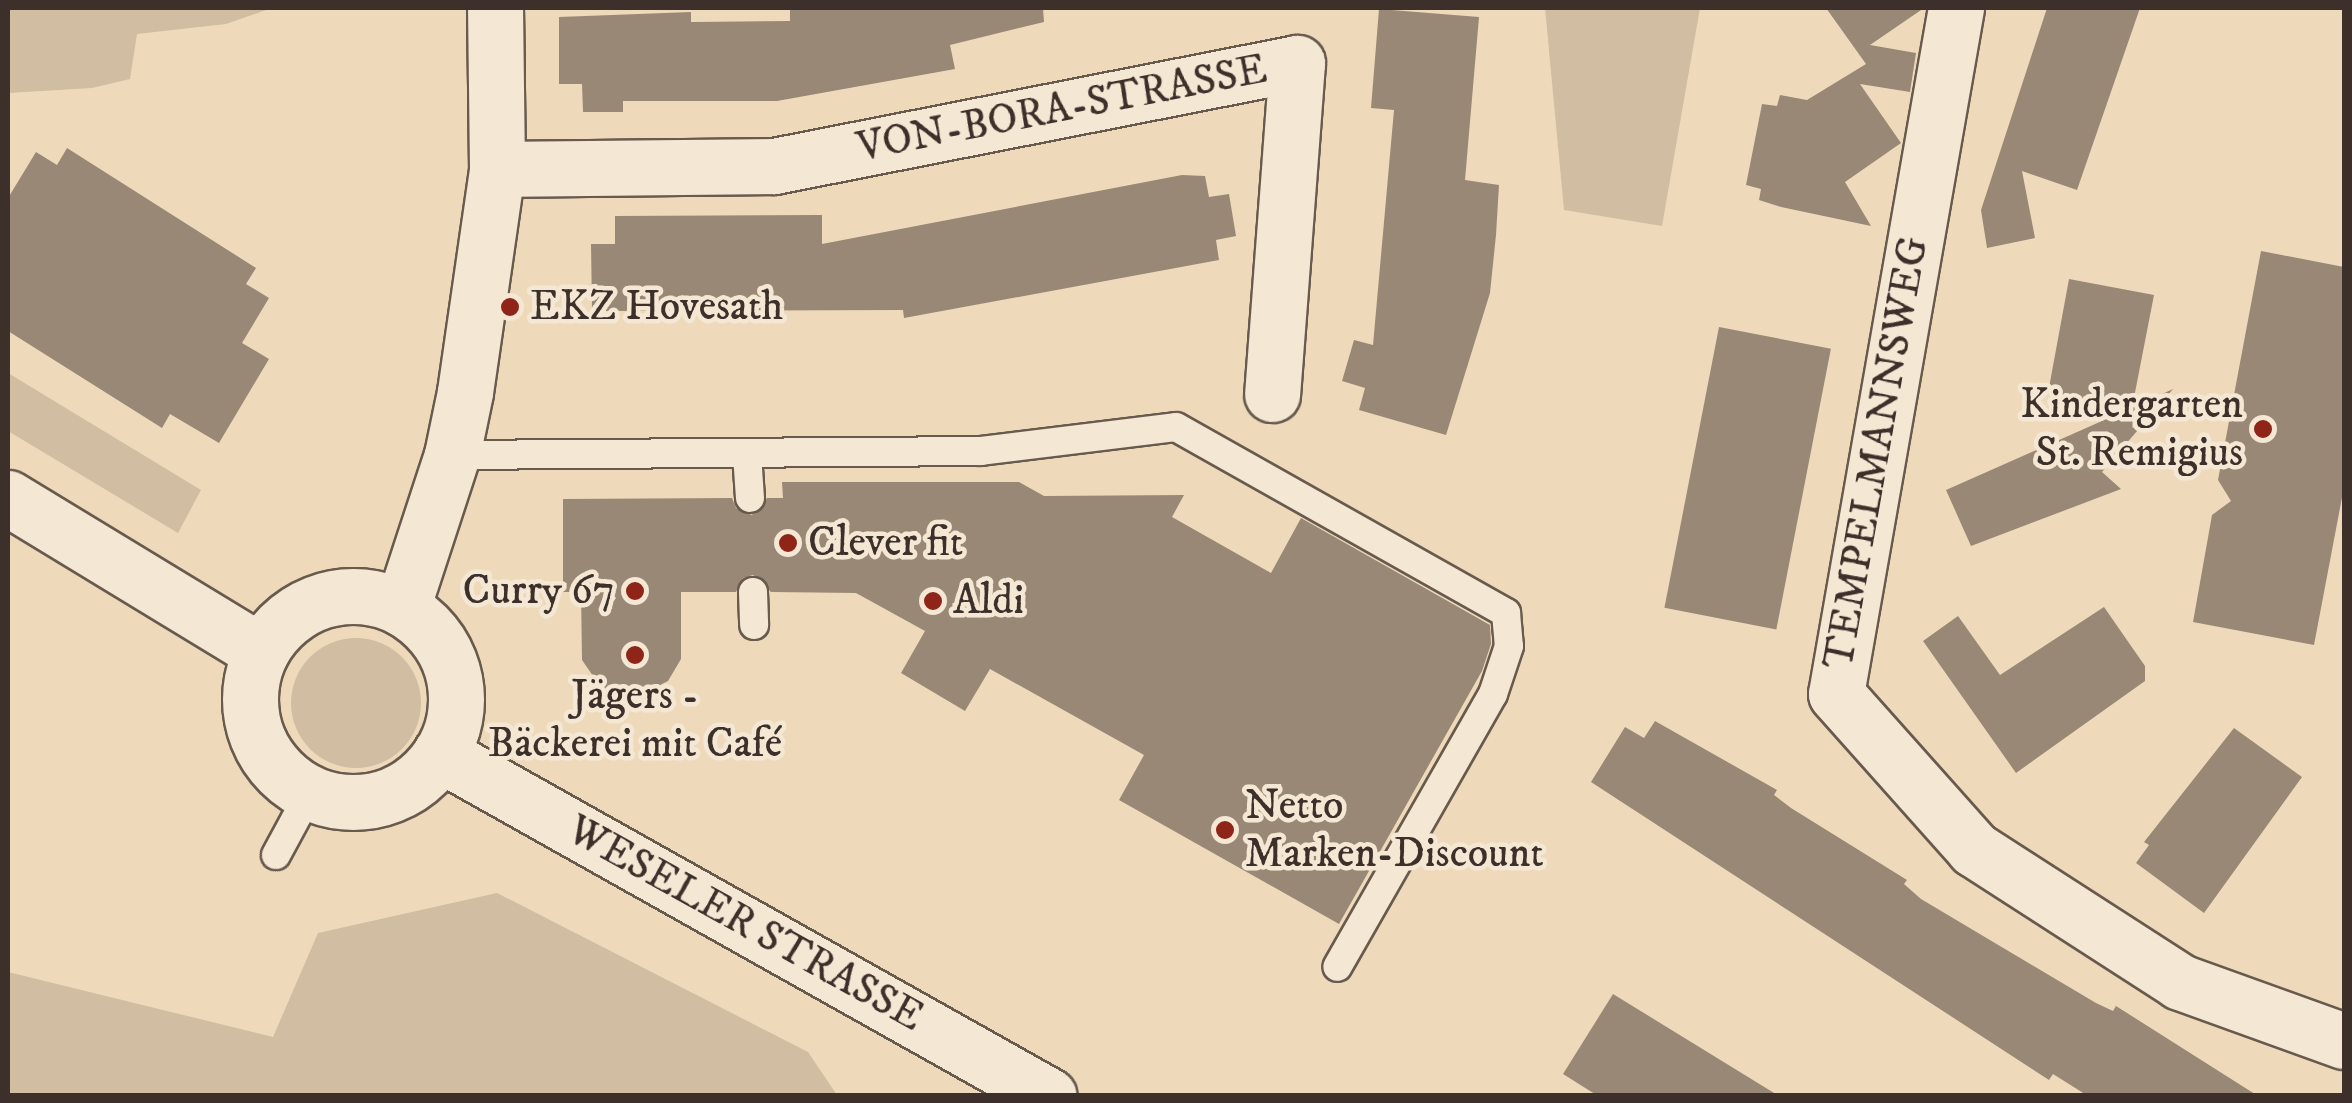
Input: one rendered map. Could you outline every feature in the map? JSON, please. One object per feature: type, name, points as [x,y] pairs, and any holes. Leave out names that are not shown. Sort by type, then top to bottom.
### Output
[{"type":"street","points":[[402,608],[452,455],[497,170],[495,8]]},
{"type":"street","name":"TEMPELMANNSWEG","points":[[1956,8],[1836,694],[1974,849],[2180,982],[2344,1041]]},
{"type":"street","name":"VON-BORA-STRASSE","points":[[497,170],[774,166],[1297,63],[1272,394]]},
{"type":"street","points":[[8,498],[262,652]]},
{"type":"street","points":[[371,597],[402,608],[428,628],[452,672],[453,723],[440,754],[394,794],[364,802],[310,792],[278,770],[260,744],[251,682],[262,652],[281,626],[322,601],[371,597]]},
{"type":"street","name":"WESELER STRASSE","points":[[440,754],[1049,1096]]},
{"type":"lane","points":[[452,455],[981,451],[1176,427],[1506,612],[1509,646],[1493,694],[1338,968]]},
{"type":"lane","points":[[747,454],[750,498]]},
{"type":"lane","points":[[752,592],[754,625]]},
{"type":"lane","points":[[276,855],[310,792]]},
{"type":"shaded area","points":[[8,8],[272,8],[226,24],[137,34],[130,79],[92,88],[8,93]]},
{"type":"shaded area","points":[[1545,8],[1700,8],[1662,226],[1564,210]]},
{"type":"shaded area","points":[[8,373],[201,490],[178,533],[8,431]]},
{"type":"shaded area","points":[[356,638],[381,643],[402,657],[416,678],[421,703],[416,728],[402,749],[381,763],[356,768],[331,763],[310,749],[296,728],[291,703],[296,678],[310,657],[331,643]]},
{"type":"shaded area","points":[[497,893],[808,1052],[837,1095],[8,1095],[8,972],[273,1037],[318,933]]},
{"type":"building","points":[[790,8],[1043,8],[1044,22],[950,45],[955,69],[777,101],[623,101],[623,112],[583,112],[582,84],[559,84],[559,17],[691,12],[691,22],[790,21]]},
{"type":"building","points":[[1826,8],[1924,8],[1870,45],[1916,53],[1910,92],[1860,84],[1901,143],[1845,182],[1871,226],[1759,200],[1761,189],[1746,185],[1762,104],[1777,106],[1780,95],[1807,100],[1866,64]]},
{"type":"building","points":[[2047,8],[2140,8],[2077,190],[2022,171],[2035,238],[1987,248],[1981,210]]},
{"type":"building","points":[[1379,9],[1479,17],[1465,180],[1499,185],[1496,235],[1490,293],[1446,435],[1359,410],[1365,388],[1342,381],[1354,340],[1373,345],[1394,110],[1371,108]]},
{"type":"building","points":[[67,148],[256,268],[246,284],[269,298],[242,343],[269,359],[219,443],[170,414],[162,428],[8,331],[8,198],[36,152],[57,165]]},
{"type":"building","points":[[1182,175],[1205,176],[1209,197],[1229,194],[1236,236],[1216,240],[1219,260],[904,318],[903,310],[592,311],[591,244],[615,244],[615,216],[822,215],[822,244]]},
{"type":"building","points":[[2261,251],[2344,267],[2344,487],[2314,645],[2193,622],[2212,515],[2231,501],[2218,480]]},
{"type":"building","points":[[2069,279],[2154,295],[2132,408],[2173,389],[2102,472],[2121,489],[1971,546],[1946,490],[2129,409],[2048,393]]},
{"type":"building","points":[[1719,327],[1831,349],[1776,629],[1664,608]]},
{"type":"building","points":[[782,482],[1019,482],[1044,496],[1184,495],[1172,517],[1271,573],[1301,518],[1490,625],[1491,644],[1482,671],[1339,924],[1119,800],[1144,755],[990,669],[965,711],[901,673],[925,631],[856,593],[771,592],[753,575],[743,578],[736,592],[681,592],[681,659],[668,681],[636,697],[602,689],[582,660],[581,592],[563,592],[563,499],[732,498],[736,508],[752,515],[767,498],[783,498]]},
{"type":"building","points":[[2104,607],[2145,666],[2145,681],[2016,773],[1923,641],[1958,616],[2000,675]]},
{"type":"building","points":[[1655,721],[1777,790],[1774,795],[1791,808],[1907,880],[1904,884],[1921,899],[2096,1003],[2113,1011],[2116,1006],[2258,1096],[2088,1096],[2053,1074],[2049,1080],[1591,782],[1625,727],[1644,738]]},
{"type":"building","points":[[2234,728],[2302,777],[2204,913],[2136,863],[2149,845],[2144,842]]},
{"type":"building","points":[[1613,994],[1779,1096],[1598,1096],[1563,1074]]},
{"type":"place","name":"EKZ Hovesath","points":[[510,307]]},
{"type":"place","name":"Kindergarten St. Remigius","points":[[2263,429]]},
{"type":"place","name":"Clever fit","points":[[788,543]]},
{"type":"place","name":"Curry 67","points":[[635,591]]},
{"type":"place","name":"Aldi","points":[[933,601]]},
{"type":"place","name":"Jägers - Bäckerei mit Café","points":[[635,655]]},
{"type":"place","name":"Netto Marken-Discount","points":[[1225,830]]}]
